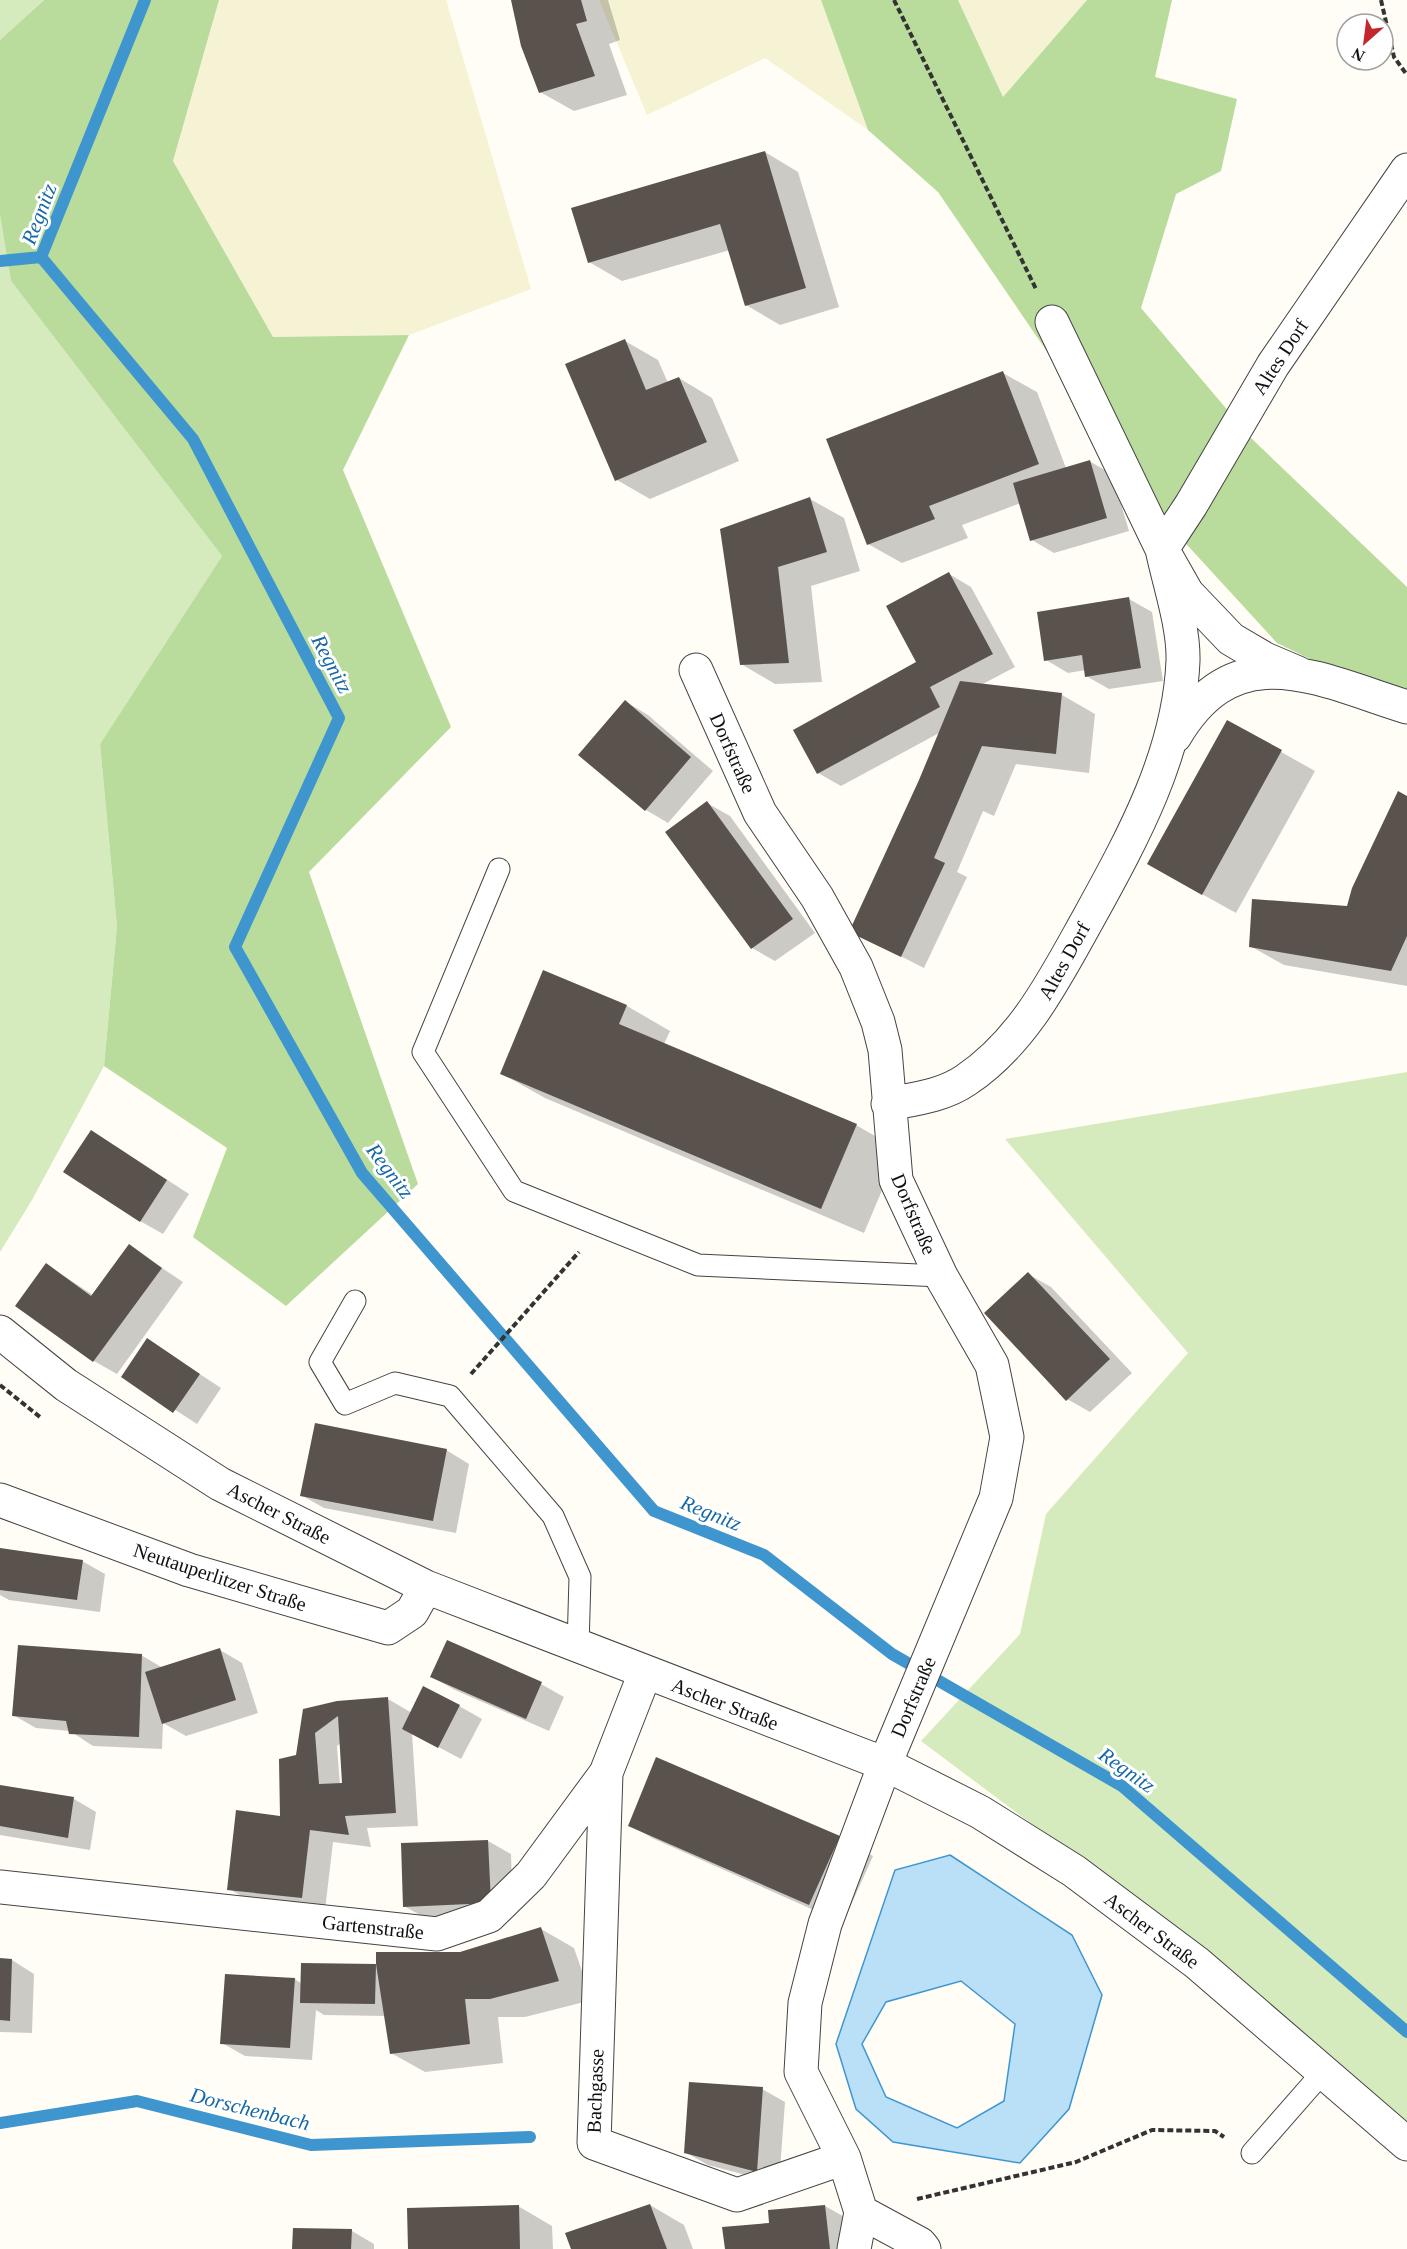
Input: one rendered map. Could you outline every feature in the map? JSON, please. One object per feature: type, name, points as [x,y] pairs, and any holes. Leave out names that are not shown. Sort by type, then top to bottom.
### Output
[{"type":"street","name":"Altes Dorf","points":[[888,1104],[946,1091],[966,1080],[996,1056],[1042,1003],[1136,832],[1168,748],[1177,710],[1183,659],[1176,612],[1162,549],[1191,505],[1273,365],[1407,170]]},
{"type":"street","name":"Altes Dorf","points":[[1052,322],[1162,549],[1187,593],[1231,639],[1265,659],[1298,673],[1407,707]]},
{"type":"street","name":"Dorfstraße","points":[[696,670],[760,813],[817,897],[856,967],[878,1022],[885,1050],[896,1180],[941,1276],[992,1365],[1007,1437],[996,1498],[885,1764]]},
{"type":"street","name":"Altes Dorf","points":[[1168,748],[1190,711],[1209,693],[1227,681],[1248,674],[1272,670],[1298,673]]},
{"type":"street","name":"Ascher Straße","points":[[0,1332],[66,1385],[220,1484],[426,1587],[885,1764],[980,1812],[1074,1871],[1197,1963],[1407,2144]]},
{"type":"street","name":"Neutauperlitzer Straße","points":[[0,1500],[189,1570],[388,1628],[412,1612],[426,1587]]},
{"type":"street","name":"Gartenstraße","points":[[0,1887],[437,1934],[489,1916],[531,1875],[606,1773],[645,1673]]},
{"type":"street","points":[[854,2249],[861,2212],[844,2158],[801,2072],[805,2003],[825,1924],[885,1764]]},
{"type":"street","name":"Bachgasse","points":[[606,1773],[594,2143],[737,2194],[844,2158]]},
{"type":"street","points":[[861,2212],[920,2244],[924,2249]]},
{"type":"lane","points":[[500,869],[423,1052],[514,1191],[698,1265],[941,1276]]},
{"type":"lane","points":[[355,1301],[320,1362],[345,1404],[395,1383],[450,1396],[553,1516],[580,1577],[578,1647]]},
{"type":"lane","points":[[1252,2153],[1323,2072]]},
{"type":"path","points":[[894,0],[1052,322]]},
{"type":"path","points":[[1381,0],[1394,57],[1407,75]]},
{"type":"path","points":[[472,1372],[601,1226]]},
{"type":"path","points":[[861,2212],[1076,2162],[1152,2130],[1215,2131],[1252,2153]]},
{"type":"shaded area","points":[[219,0],[446,0],[531,289],[409,335],[273,337],[173,161]]},
{"type":"shaded area","points":[[599,0],[821,0],[868,130],[765,58],[647,115]]},
{"type":"shaded area","points":[[958,0],[1087,0],[1003,97]]},
{"type":"green space","points":[[0,0],[44,0],[0,40]]},
{"type":"green space","points":[[44,0],[219,0],[173,161],[273,337],[409,335],[343,470],[451,727],[309,872],[418,1184],[286,1306],[193,1237],[227,1148],[104,1066],[117,926],[100,744],[222,556],[11,281],[0,215],[0,40]]},
{"type":"green space","points":[[821,0],[958,0],[1003,97],[1087,0],[1172,0],[1155,77],[1237,99],[1221,171],[1176,194],[1141,308],[1252,439],[1407,587],[1407,706],[1277,643],[1156,511],[938,192],[868,130]]},
{"type":"green space","points":[[0,215],[11,281],[222,556],[100,744],[117,926],[104,1066],[32,1200],[0,1252]]},
{"type":"green space","points":[[1407,1072],[1407,2122],[1216,1962],[921,1741],[1020,1634],[1046,1514],[1188,1353],[1005,1139]]},
{"type":"water","points":[[950,1855],[1072,1935],[1102,1995],[1069,2109],[1020,2163],[893,2142],[856,2109],[836,2044],[895,1870]],"holes":[[[961,1981],[1015,2024],[1004,2101],[957,2128],[886,2097],[862,2044],[886,2002]]]},
{"type":"building","points":[[511,0],[581,0],[587,21],[576,24],[595,76],[539,93],[521,46]]},
{"type":"building","points":[[765,151],[806,288],[745,306],[720,224],[588,263],[571,208]]},
{"type":"building","points":[[625,339],[646,390],[679,377],[707,442],[615,481],[565,364]]},
{"type":"building","points":[[1003,371],[1039,464],[929,506],[935,519],[867,545],[826,439]]},
{"type":"building","points":[[1090,460],[1107,518],[1030,541],[1013,483]]},
{"type":"building","points":[[810,497],[827,552],[778,567],[789,663],[740,665],[720,529]]},
{"type":"building","points":[[949,572],[993,654],[930,687],[940,707],[817,774],[793,730],[916,662],[886,606]]},
{"type":"building","points":[[1129,597],[1141,668],[1085,677],[1082,655],[1044,661],[1037,612]]},
{"type":"building","points":[[960,681],[1062,693],[1056,754],[982,746],[934,858],[945,863],[901,957],[849,932],[919,780]]},
{"type":"building","points":[[625,700],[691,757],[645,811],[578,755]]},
{"type":"building","points":[[1227,720],[1282,750],[1202,895],[1147,864]]},
{"type":"building","points":[[1398,791],[1407,796],[1407,936],[1391,971],[1249,947],[1252,899],[1347,906],[1352,888]]},
{"type":"building","points":[[707,801],[793,919],[751,949],[665,832]]},
{"type":"building","points":[[543,970],[627,1005],[619,1024],[857,1124],[821,1209],[500,1074]]},
{"type":"building","points":[[91,1130],[167,1180],[140,1222],[63,1172]]},
{"type":"building","points":[[129,1244],[162,1268],[93,1362],[15,1306],[46,1263],[91,1296]]},
{"type":"building","points":[[1028,1272],[1110,1359],[1066,1401],[984,1313]]},
{"type":"building","points":[[147,1338],[200,1374],[173,1413],[121,1377]]},
{"type":"building","points":[[315,1423],[447,1449],[433,1521],[300,1496]]},
{"type":"building","points":[[0,1548],[83,1560],[77,1600],[0,1590]]},
{"type":"building","points":[[447,1640],[542,1682],[526,1719],[430,1677]]},
{"type":"building","points":[[18,1645],[142,1654],[139,1737],[69,1734],[66,1721],[12,1716]]},
{"type":"building","points":[[220,1648],[236,1700],[162,1724],[145,1672]]},
{"type":"building","points":[[423,1686],[460,1705],[438,1748],[402,1729]]},
{"type":"building","points":[[388,1697],[396,1813],[345,1816],[349,1835],[310,1830],[302,1898],[227,1890],[236,1810],[280,1816],[279,1759],[296,1755],[303,1709],[337,1701]],"holes":[[[338,1716],[342,1783],[319,1784],[315,1733]]]},
{"type":"building","points":[[656,1757],[840,1836],[809,1905],[628,1826]]},
{"type":"building","points":[[0,1785],[74,1797],[68,1838],[0,1826]]},
{"type":"building","points":[[488,1840],[491,1903],[403,1907],[401,1843]]},
{"type":"building","points":[[541,1927],[559,1981],[490,1999],[465,1999],[470,2044],[390,2054],[376,1952],[460,1952]]},
{"type":"building","points":[[0,1958],[12,1959],[10,2021],[0,2020]]},
{"type":"building","points":[[301,1963],[376,1964],[375,2004],[300,2003]]},
{"type":"building","points":[[225,1974],[295,1978],[290,2048],[220,2044]]},
{"type":"building","points":[[689,2082],[763,2087],[757,2172],[684,2153]]},
{"type":"building","points":[[650,2204],[667,2249],[571,2249],[565,2233]]},
{"type":"building","points":[[519,2205],[520,2249],[408,2249],[407,2208]]},
{"type":"building","points":[[825,2205],[830,2249],[725,2249],[722,2227],[769,2223],[768,2210]]},
{"type":"building","points":[[293,2228],[352,2229],[351,2249],[292,2249]]},
{"type":"waterway","name":"Regnitz","points":[[145,0],[41,257],[193,439],[339,718],[235,947],[362,1173],[654,1511],[764,1555],[892,1654],[1122,1786],[1407,2032]]},
{"type":"waterway","points":[[0,261],[41,257]]},
{"type":"waterway","name":"Dorschenbach","points":[[0,2123],[137,2101],[311,2145],[530,2137]]}]
